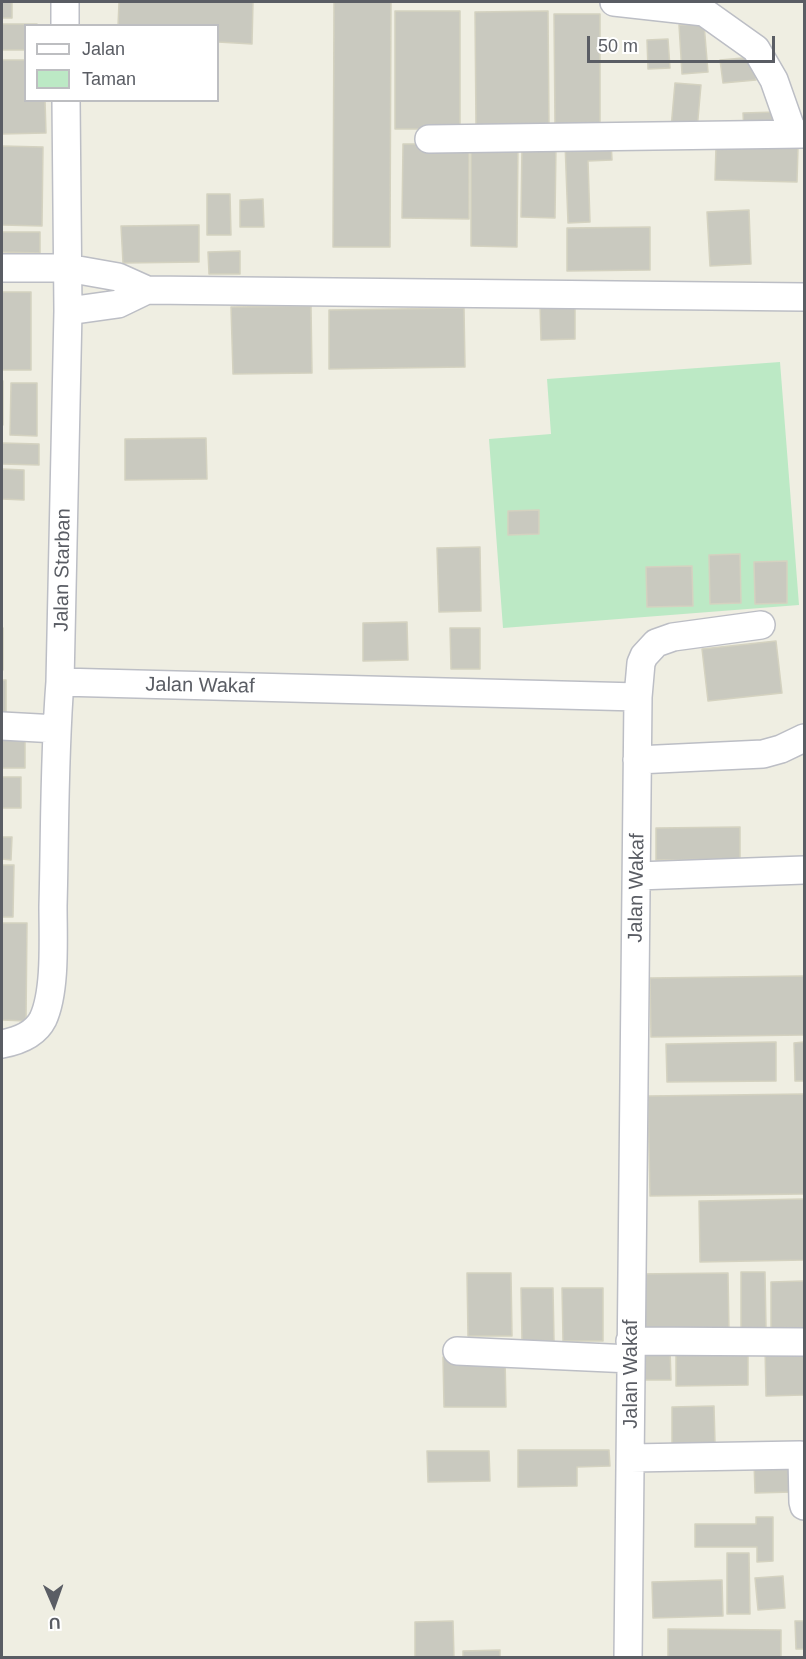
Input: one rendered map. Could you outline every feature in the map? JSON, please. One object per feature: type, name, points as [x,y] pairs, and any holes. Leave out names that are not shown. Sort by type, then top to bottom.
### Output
[{"type":"street","points":[[65,2],[65,24]]},
{"type":"street","points":[[429,139],[799,134],[774,80],[756,49],[704,12],[614,2]]},
{"type":"street","name":"Jalan Starban","points":[[2,1044],[13,1042],[30,1033],[41,1022],[46,1011],[50,985],[60,682],[68,311],[66,102]]},
{"type":"street","points":[[2,268],[67,268],[118,277],[147,290],[804,297]]},
{"type":"street","points":[[68,311],[118,304],[147,290]]},
{"type":"street","points":[[638,697],[641,663],[656,643],[673,637],[761,625]]},
{"type":"street","name":"Jalan Wakaf","points":[[60,682],[638,697],[627,1658]]},
{"type":"street","points":[[2,726],[57,729]]},
{"type":"street","points":[[637,760],[763,754],[781,749],[804,738]]},
{"type":"street","points":[[637,876],[804,870]]},
{"type":"street","points":[[457,1351],[630,1350],[804,1342]]},
{"type":"street","points":[[631,1458],[800,1455],[804,1506]]},
{"type":"green space","points":[[780,362],[799,605],[503,628],[489,439],[551,434],[547,379]]},
{"type":"building","points":[[2,2],[12,2],[12,18],[2,18]]},
{"type":"building","points":[[119,2],[253,2],[252,44],[219,42],[219,24],[118,24]]},
{"type":"building","points":[[334,2],[391,2],[390,247],[333,247]]},
{"type":"building","points":[[395,11],[460,11],[460,129],[395,129]]},
{"type":"building","points":[[548,11],[549,127],[476,128],[475,12]]},
{"type":"building","points":[[554,14],[600,14],[600,126],[555,126]]},
{"type":"building","points":[[2,24],[24,24],[24,50],[2,50]]},
{"type":"building","points":[[704,24],[708,72],[682,74],[679,25]]},
{"type":"building","points":[[668,39],[670,68],[648,69],[647,40]]},
{"type":"building","points":[[754,57],[756,80],[723,83],[720,60]]},
{"type":"building","points":[[2,60],[24,60],[24,102],[45,102],[46,133],[2,134]]},
{"type":"building","points":[[675,83],[701,85],[697,130],[671,128]]},
{"type":"building","points":[[776,112],[777,131],[744,132],[743,113]]},
{"type":"building","points":[[611,141],[612,160],[588,161],[590,222],[568,223],[565,143]]},
{"type":"building","points":[[403,144],[469,144],[469,219],[402,218]]},
{"type":"building","points":[[471,144],[518,144],[517,247],[471,246]]},
{"type":"building","points":[[522,145],[556,145],[555,218],[521,217]]},
{"type":"building","points":[[2,146],[43,147],[42,226],[2,225]]},
{"type":"building","points":[[716,146],[798,148],[797,182],[715,180]]},
{"type":"building","points":[[207,194],[230,194],[231,235],[207,235]]},
{"type":"building","points":[[263,199],[264,227],[240,227],[240,200]]},
{"type":"building","points":[[749,210],[751,264],[710,266],[707,212]]},
{"type":"building","points":[[199,225],[199,262],[123,263],[121,226]]},
{"type":"building","points":[[650,227],[650,270],[567,271],[567,228]]},
{"type":"building","points":[[2,232],[40,232],[40,253],[2,252]]},
{"type":"building","points":[[240,251],[240,274],[209,274],[208,252]]},
{"type":"building","points":[[2,292],[31,292],[31,370],[2,370]]},
{"type":"building","points":[[575,304],[575,339],[541,340],[540,305]]},
{"type":"building","points":[[311,306],[312,373],[233,374],[231,307]]},
{"type":"building","points":[[464,308],[465,367],[329,369],[329,310]]},
{"type":"building","points":[[3,381],[3,425],[2,425]]},
{"type":"building","points":[[11,383],[37,383],[37,436],[10,435]]},
{"type":"building","points":[[206,438],[207,479],[125,480],[125,439]]},
{"type":"building","points":[[2,443],[39,444],[39,465],[2,464]]},
{"type":"building","points":[[2,469],[24,470],[24,500],[2,499]]},
{"type":"building","points":[[539,510],[539,534],[508,535],[508,511]]},
{"type":"building","points":[[480,547],[481,611],[439,612],[437,548]]},
{"type":"building","points":[[740,554],[741,603],[710,604],[709,555]]},
{"type":"building","points":[[787,561],[787,603],[755,604],[754,562]]},
{"type":"building","points":[[692,566],[693,606],[647,607],[646,567]]},
{"type":"building","points":[[407,622],[408,660],[363,661],[363,623]]},
{"type":"building","points":[[3,628],[3,670],[2,670]]},
{"type":"building","points":[[450,628],[480,628],[480,669],[451,669]]},
{"type":"building","points":[[776,641],[782,693],[708,701],[702,649]]},
{"type":"building","points":[[2,680],[6,680],[6,713],[2,713]]},
{"type":"building","points":[[2,734],[25,734],[25,768],[2,768]]},
{"type":"building","points":[[2,777],[21,777],[21,808],[2,808]]},
{"type":"building","points":[[740,827],[740,859],[656,860],[656,828]]},
{"type":"building","points":[[2,837],[12,837],[11,860],[2,859]]},
{"type":"building","points":[[2,865],[14,865],[13,917],[2,917]]},
{"type":"building","points":[[2,923],[27,923],[26,1021],[2,1020]]},
{"type":"building","points":[[804,976],[804,1035],[651,1037],[650,978]]},
{"type":"building","points":[[776,1042],[776,1081],[667,1082],[666,1044]]},
{"type":"building","points":[[804,1042],[804,1081],[795,1081],[794,1043]]},
{"type":"building","points":[[804,1094],[804,1194],[650,1196],[648,1096]]},
{"type":"building","points":[[804,1199],[804,1260],[700,1262],[699,1201]]},
{"type":"building","points":[[741,1272],[765,1272],[766,1328],[741,1328]]},
{"type":"building","points":[[467,1273],[511,1273],[512,1336],[468,1336]]},
{"type":"building","points":[[728,1273],[729,1332],[635,1333],[635,1274]]},
{"type":"building","points":[[804,1281],[804,1329],[771,1329],[771,1282]]},
{"type":"building","points":[[521,1288],[553,1288],[554,1341],[522,1341]]},
{"type":"building","points":[[562,1288],[603,1288],[603,1341],[563,1341]]},
{"type":"building","points":[[748,1347],[748,1385],[676,1386],[676,1348]]},
{"type":"building","points":[[765,1347],[804,1347],[804,1395],[766,1396]]},
{"type":"building","points":[[643,1349],[670,1349],[671,1380],[644,1380]]},
{"type":"building","points":[[443,1357],[505,1357],[506,1407],[444,1407]]},
{"type":"building","points":[[714,1406],[715,1443],[672,1444],[672,1407]]},
{"type":"building","points":[[518,1450],[609,1450],[610,1466],[577,1467],[577,1486],[518,1487]]},
{"type":"building","points":[[427,1451],[489,1451],[490,1481],[428,1482]]},
{"type":"building","points":[[791,1461],[793,1492],[755,1493],[754,1462]]},
{"type":"building","points":[[756,1517],[773,1517],[773,1561],[757,1562],[757,1547],[695,1547],[695,1524],[756,1524]]},
{"type":"building","points":[[727,1553],[749,1553],[750,1614],[727,1614]]},
{"type":"building","points":[[783,1576],[785,1608],[758,1610],[755,1578]]},
{"type":"building","points":[[722,1580],[723,1616],[653,1618],[652,1582]]},
{"type":"building","points":[[453,1621],[454,1658],[415,1658],[415,1622]]},
{"type":"building","points":[[795,1621],[804,1621],[804,1649],[796,1649]]},
{"type":"building","points":[[668,1629],[781,1630],[781,1658],[668,1658]]},
{"type":"building","points":[[500,1650],[500,1658],[463,1658],[463,1651]]}]
